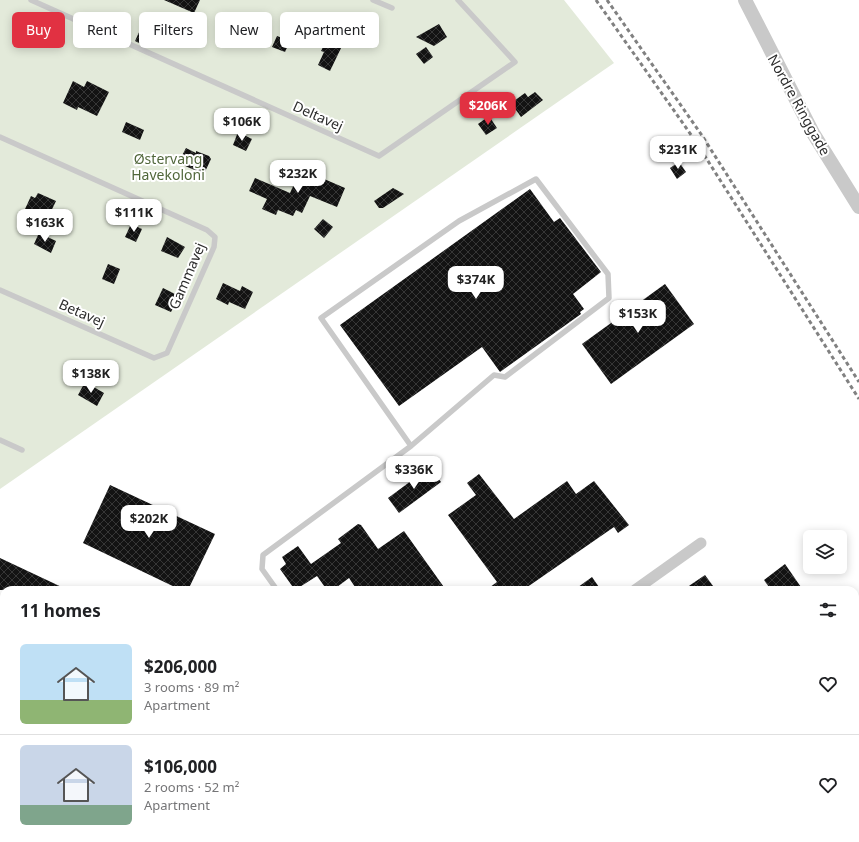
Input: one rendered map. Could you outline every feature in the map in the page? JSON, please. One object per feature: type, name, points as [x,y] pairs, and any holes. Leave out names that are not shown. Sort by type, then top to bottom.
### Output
[{"type":"street","name":"Nordre Ringgade","points":[[745,0],[813,133],[859,207]]},
{"type":"street","points":[[641,586],[701,543]]},
{"type":"lane","name":"Deltavej","points":[[31,0],[379,156],[515,62],[458,0]]},
{"type":"lane","points":[[373,0],[392,8]]},
{"type":"lane","name":"Gammavej","points":[[0,138],[207,230],[215,237],[214,247],[167,353],[154,358]]},
{"type":"lane","points":[[274,586],[262,569],[264,555],[411,446],[494,375],[505,377],[609,298],[608,274],[536,179],[459,220],[322,318],[411,446]]},
{"type":"lane","name":"Betavej","points":[[0,290],[154,358]]},
{"type":"lane","points":[[0,440],[22,450]]},
{"type":"green space","name":"Østervang Havekoloni","points":[[0,0],[564,0],[614,63],[0,489]]},
{"type":"building","points":[[164,0],[200,0],[194,12]]},
{"type":"building","points":[[439,24],[447,37],[434,46],[416,37]]},
{"type":"building","points":[[139,32],[139,43],[135,41]]},
{"type":"building","points":[[277,36],[280,37],[280,48],[287,48],[285,52],[272,47]]},
{"type":"building","points":[[426,47],[433,57],[424,64],[416,54]]},
{"type":"building","points":[[322,48],[341,48],[330,71],[318,65],[324,52],[321,51]]},
{"type":"building","points":[[73,81],[84,87],[87,81],[109,92],[97,116],[78,107],[77,110],[63,103]]},
{"type":"building","points":[[535,92],[543,100],[521,117],[511,103],[525,93],[528,97]]},
{"type":"building","points":[[489,116],[497,128],[486,135],[478,124]]},
{"type":"building","points":[[126,122],[144,130],[140,140],[122,132]]},
{"type":"building","points":[[238,132],[252,139],[246,151],[233,145]]},
{"type":"building","points":[[186,148],[196,153],[196,151],[209,156],[211,159],[204,174],[178,163]]},
{"type":"building","points":[[679,162],[686,172],[677,179],[670,168]]},
{"type":"building","points":[[301,169],[345,188],[337,207],[310,196],[302,213],[296,210],[293,216],[278,210],[276,215],[262,209],[267,199],[249,191],[255,178],[290,193]]},
{"type":"building","points":[[393,188],[404,194],[383,208],[379,208],[374,201]]},
{"type":"building","points":[[530,189],[554,222],[560,218],[601,272],[573,294],[584,309],[580,312],[581,314],[500,372],[482,347],[399,406],[340,325]]},
{"type":"building","points":[[38,193],[56,201],[42,230],[20,220],[31,196],[35,198]]},
{"type":"building","points":[[323,219],[333,227],[324,238],[314,229]]},
{"type":"building","points":[[131,224],[142,229],[136,242],[125,237]]},
{"type":"building","points":[[39,233],[56,241],[51,253],[34,244]]},
{"type":"building","points":[[167,237],[185,247],[178,258],[161,251]]},
{"type":"building","points":[[108,264],[120,269],[114,284],[102,279]]},
{"type":"building","points":[[223,283],[240,291],[242,286],[253,292],[245,309],[229,302],[228,305],[216,299]]},
{"type":"building","points":[[665,284],[694,324],[611,384],[582,344]]},
{"type":"building","points":[[163,288],[179,296],[171,312],[155,305]]},
{"type":"building","points":[[85,382],[104,393],[97,406],[78,395]]},
{"type":"building","points":[[430,467],[441,482],[399,513],[388,498]]},
{"type":"building","points":[[479,474],[514,519],[567,481],[576,494],[594,481],[629,525],[618,533],[614,527],[529,586],[492,586],[497,582],[448,515],[476,495],[467,483]]},
{"type":"building","points":[[110,485],[215,534],[190,586],[173,586],[83,543]]},
{"type":"building","points":[[358,524],[361,525],[378,549],[404,531],[443,586],[354,586],[349,578],[338,586],[324,586],[317,576],[301,586],[292,586],[280,569],[286,564],[282,557],[298,546],[311,564],[341,543],[338,539]]},
{"type":"building","points":[[0,558],[60,586],[0,586]]},
{"type":"building","points":[[785,564],[800,586],[768,586],[764,580]]},
{"type":"building","points":[[705,575],[713,586],[689,586]]},
{"type":"building","points":[[592,577],[598,586],[580,586]]},
{"type":"railway","points":[[596,0],[694,139],[859,399]]},
{"type":"railway","points":[[607,0],[701,134],[859,382]]}]
